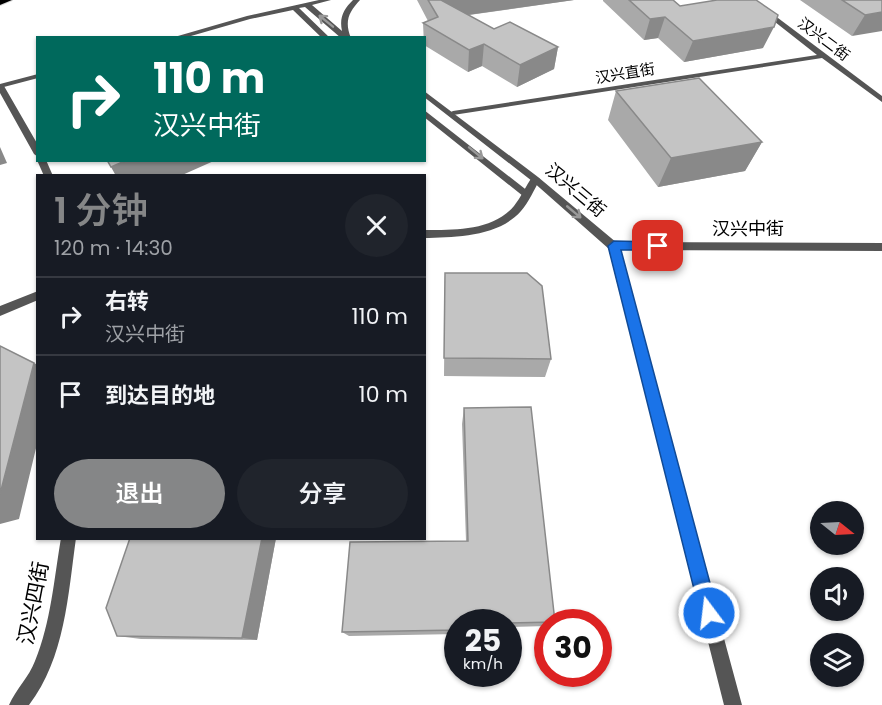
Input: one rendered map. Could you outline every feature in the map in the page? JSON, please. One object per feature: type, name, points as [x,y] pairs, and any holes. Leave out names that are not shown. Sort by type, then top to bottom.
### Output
[{"type":"highway","points":[[0,2],[8,0]]},
{"type":"street","points":[[182,36],[328,0]]},
{"type":"street","points":[[346,36],[342,25],[344,16],[357,0]]},
{"type":"street","name":"汉兴二街","points":[[750,0],[882,100]]},
{"type":"street","points":[[306,4],[345,36]]},
{"type":"street","points":[[294,7],[325,36]]},
{"type":"street","name":"汉兴直街","points":[[428,114],[453,113],[823,56]]},
{"type":"street","points":[[36,77],[0,86],[36,150]]},
{"type":"street","name":"汉兴三街","points":[[426,94],[453,113],[535,179],[614,246]]},
{"type":"street","name":"汉兴三街","points":[[428,114],[526,194]]},
{"type":"street","points":[[426,234],[457,234],[480,230],[500,222],[516,211],[535,179]]},
{"type":"street","points":[[614,246],[733,705]]},
{"type":"street","name":"汉兴中街","points":[[614,246],[882,247]]},
{"type":"street","points":[[0,311],[36,296]]},
{"type":"street","name":"汉兴四街","points":[[18,705],[31,691],[48,654],[69,540]]},
{"type":"building","points":[[428,0],[441,0],[494,29],[510,22],[558,47],[520,65],[484,44],[469,50],[423,23],[438,17]]},
{"type":"building","points":[[629,0],[673,0],[680,6],[717,0],[756,0],[778,15],[774,27],[693,41],[665,17],[650,19]]},
{"type":"building","points":[[842,0],[882,0],[882,12],[865,15]]},
{"type":"building","points":[[699,78],[762,142],[671,158],[616,91]]},
{"type":"building","points":[[108,162],[122,162],[111,167]]},
{"type":"building","points":[[445,273],[527,273],[542,286],[551,359],[444,358]]},
{"type":"building","points":[[0,346],[34,363],[0,494]]},
{"type":"building","points":[[531,407],[554,609],[534,609],[534,622],[522,623],[522,609],[444,609],[444,630],[342,632],[350,542],[468,541],[464,408]]},
{"type":"building","points":[[129,540],[262,540],[242,638],[117,636],[106,608]]},
{"type":"route","points":[[658,246],[614,246],[709,613]]}]
